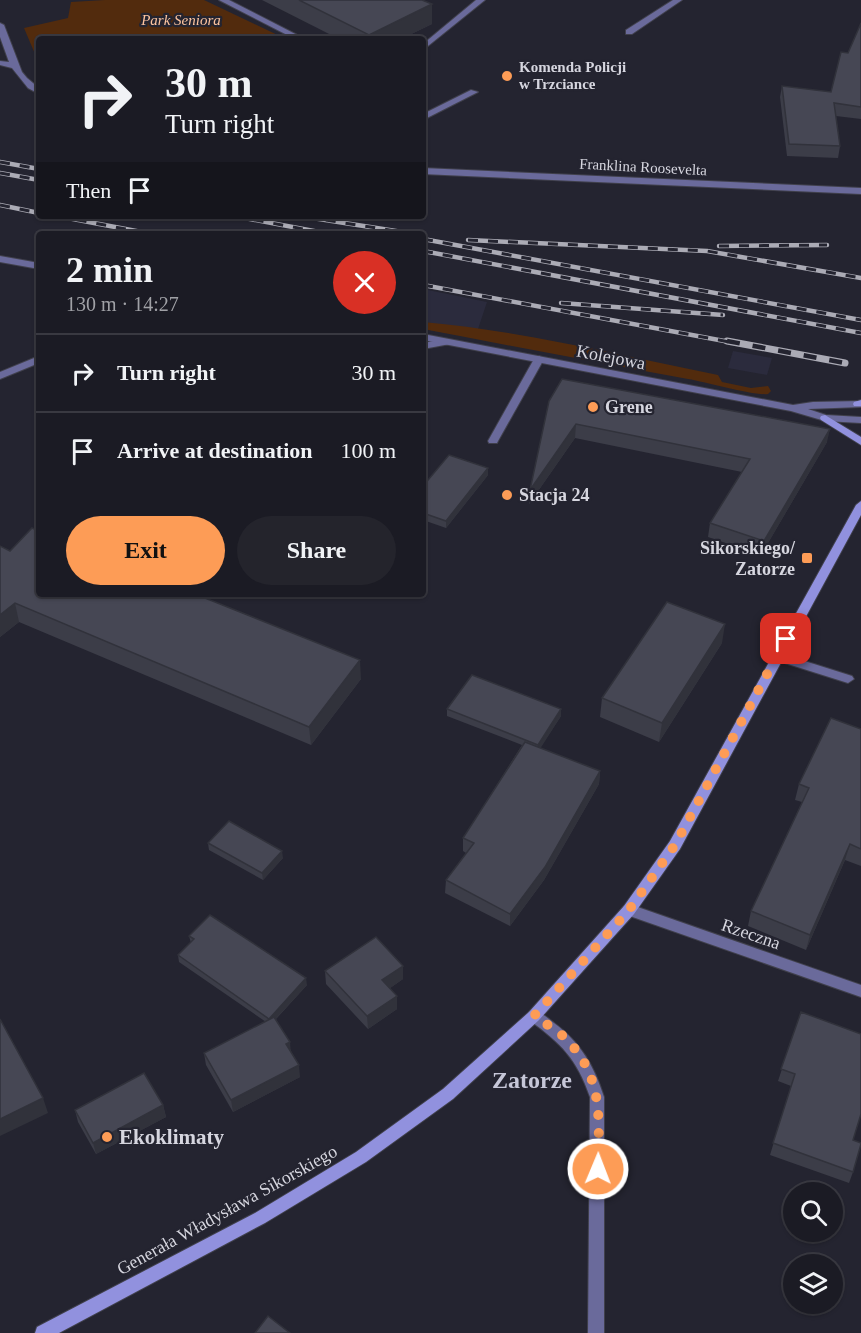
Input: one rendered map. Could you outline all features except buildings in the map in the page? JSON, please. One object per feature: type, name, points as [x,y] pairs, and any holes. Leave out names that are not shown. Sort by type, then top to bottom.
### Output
[{"type":"main road","points":[[825,418],[861,442]]},
{"type":"main road","name":"Generała Władysława Sikorskiego","points":[[43,1333],[260,1218],[361,1157],[448,1094],[534,1016],[629,910],[675,845],[776,656],[861,505]]},
{"type":"street","points":[[223,0],[295,36]]},
{"type":"street","points":[[426,46],[481,0]]},
{"type":"street","points":[[629,32],[678,0]]},
{"type":"street","points":[[0,25],[15,66],[31,88],[36,90]]},
{"type":"street","points":[[0,63],[15,66]]},
{"type":"street","points":[[426,116],[474,92]]},
{"type":"street","name":"Franklina Roosevelta","points":[[426,171],[861,191]]},
{"type":"street","points":[[0,259],[36,265]]},
{"type":"street","name":"Kolejowa","points":[[426,338],[793,408],[825,418],[861,420]]},
{"type":"street","points":[[426,345],[446,342]]},
{"type":"street","points":[[493,441],[539,359]]},
{"type":"street","points":[[0,376],[36,360]]},
{"type":"street","name":"Kolejowa","points":[[793,408],[813,405],[860,404]]},
{"type":"street","points":[[776,656],[848,679]]},
{"type":"street","name":"Rzeczna","points":[[629,910],[861,991]]},
{"type":"street","points":[[534,1016],[564,1037],[589,1068],[597,1097],[596,1333]]},
{"type":"shaded area","points":[[426,290],[487,302],[475,338],[426,330]]},
{"type":"shaded area","points":[[733,351],[772,358],[767,375],[728,368]]},
{"type":"green space","name":"Park Seniora","points":[[204,0],[280,36],[36,36],[36,56],[24,28],[68,18],[71,2]]},
{"type":"green space","points":[[426,322],[497,331],[571,344],[718,375],[722,382],[751,388],[768,386],[771,391],[768,394],[752,393],[426,330]]},
{"type":"railway","points":[[0,162],[36,168]]},
{"type":"railway","points":[[0,173],[36,179]]},
{"type":"railway","points":[[0,205],[36,212]]},
{"type":"railway","points":[[73,219],[136,231]]},
{"type":"railway","points":[[250,219],[314,231]]},
{"type":"railway","points":[[319,219],[396,231]]},
{"type":"railway","points":[[426,240],[861,320]]},
{"type":"railway","points":[[468,240],[707,251],[861,278]]},
{"type":"railway","points":[[719,246],[827,245]]},
{"type":"railway","points":[[426,252],[861,333]]},
{"type":"railway","points":[[426,286],[735,343]]},
{"type":"railway","points":[[561,303],[723,315]]},
{"type":"railway","points":[[727,341],[845,363]]},
{"type":"place","name":"Komenda Policji w Trzciance","points":[[507,76]]},
{"type":"place","name":"Grene","points":[[593,407]]},
{"type":"place","name":"Stacja 24","points":[[507,495]]},
{"type":"place","name":"Sikorskiego/ Zatorze","points":[[807,558]]},
{"type":"place","name":"Ekoklimaty","points":[[107,1137]]},
{"type":"district","name":"Zatorze","points":[[532,1080]]},
{"type":"route","points":[[598,1169],[597,1097],[589,1068],[564,1037],[534,1016],[629,910],[675,845],[713,770],[786,639]]}]
